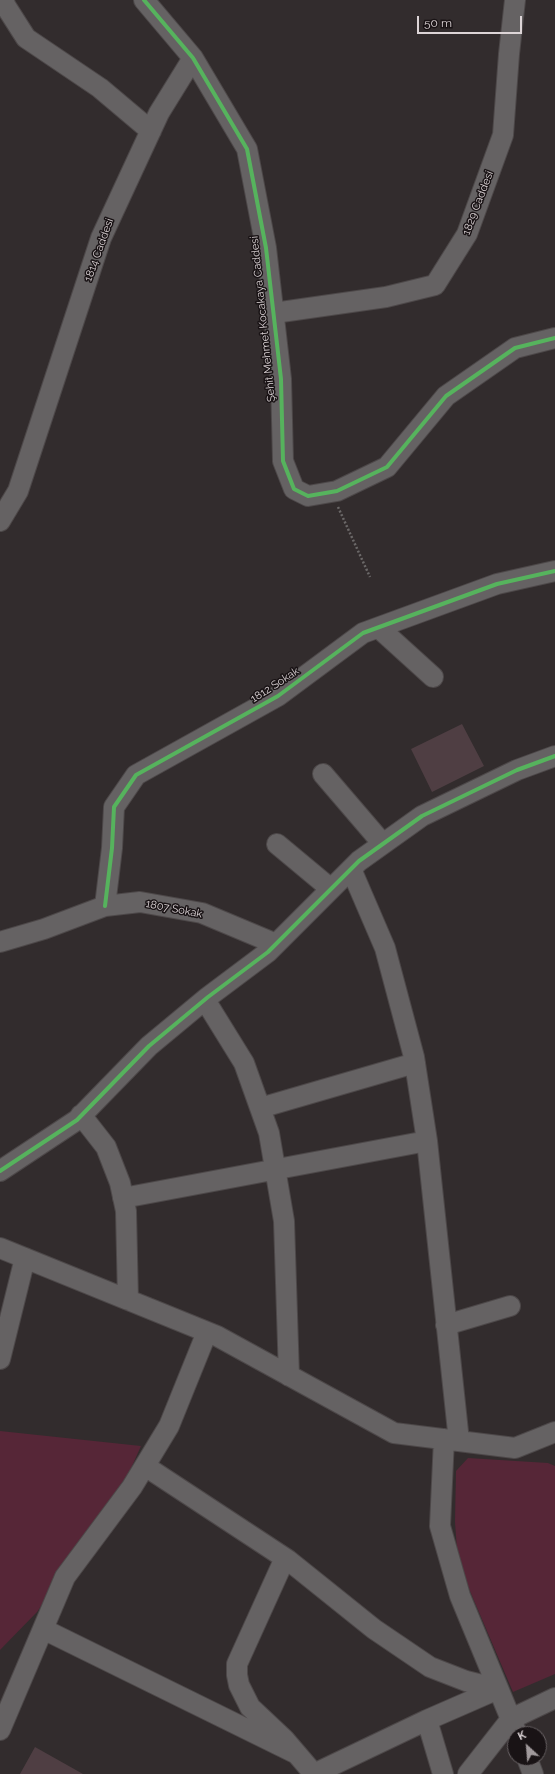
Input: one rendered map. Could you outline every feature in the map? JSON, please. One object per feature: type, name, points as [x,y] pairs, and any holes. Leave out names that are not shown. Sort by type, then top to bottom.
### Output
[{"type":"street","points":[[4,0],[26,38],[100,88],[151,131]]},
{"type":"street","points":[[144,0],[193,58]]},
{"type":"street","name":"1829 Caddesi","points":[[274,313],[386,297],[435,285],[467,234],[503,135],[515,0]]},
{"type":"street","name":"1814 Caddesi","points":[[0,521],[18,491],[101,238],[159,112],[193,58]]},
{"type":"street","name":"Şehit Mehmet Kocakaya Caddesi","points":[[193,58],[247,149],[266,248],[274,313],[281,380],[283,461],[294,489],[308,496],[337,491],[387,467],[446,396],[515,348],[555,338]]},
{"type":"street","name":"1812 Sokak","points":[[105,906],[112,848],[114,806],[136,775],[278,696],[363,633],[497,584],[555,571]]},
{"type":"street","points":[[379,628],[433,676]]},
{"type":"street","points":[[0,1171],[77,1120],[149,1046],[204,1000],[268,952],[359,861],[422,816],[517,770],[555,756]]},
{"type":"street","points":[[322,774],[383,844]]},
{"type":"street","points":[[277,844],[332,889]]},
{"type":"street","points":[[351,869],[385,948],[415,1062],[427,1142],[446,1325],[451,1440],[440,1526],[460,1596],[514,1726],[555,1698]]},
{"type":"street","name":"1807 Sokak","points":[[0,942],[44,929],[105,906],[140,902],[202,913],[276,944]]},
{"type":"street","points":[[204,1000],[244,1063],[269,1133],[284,1221],[289,1376]]},
{"type":"street","points":[[260,1108],[415,1062]]},
{"type":"street","points":[[81,1115],[106,1148],[120,1183],[126,1210],[128,1300]]},
{"type":"street","points":[[123,1198],[427,1142]]},
{"type":"street","points":[[0,1248],[207,1332],[394,1433],[515,1448],[555,1432]]},
{"type":"street","points":[[0,1359],[26,1258]]},
{"type":"street","points":[[446,1325],[510,1306]]},
{"type":"street","points":[[0,1730],[65,1577],[132,1487],[169,1426],[207,1332]]},
{"type":"street","points":[[145,1466],[285,1558],[374,1629],[430,1667],[466,1681],[498,1689]]},
{"type":"street","points":[[285,1558],[237,1664],[237,1675],[239,1685],[250,1707],[284,1739],[314,1774],[427,1720],[498,1689]]},
{"type":"street","points":[[43,1628],[297,1754]]},
{"type":"street","points":[[427,1720],[443,1774]]},
{"type":"street","points":[[468,1774],[507,1733]]},
{"type":"path","points":[[331,492],[370,577]]},
{"type":"shaded area","points":[[0,1431],[141,1446],[124,1484],[37,1612],[0,1650]]},
{"type":"shaded area","points":[[468,1458],[548,1463],[555,1466],[555,1674],[513,1692],[458,1563],[455,1522],[456,1471]]},
{"type":"building","points":[[462,724],[484,766],[432,792],[411,749]]},
{"type":"building","points":[[35,1747],[83,1774],[20,1774]]},
{"type":"cycle path","points":[[144,0],[193,58],[247,149],[266,248],[281,379],[283,461],[294,489],[308,496],[337,491],[387,467],[446,396],[515,348],[555,338]]},
{"type":"cycle path","points":[[105,906],[112,848],[114,807],[136,775],[278,696],[363,633],[497,584],[555,571]]},
{"type":"cycle path","points":[[0,1171],[77,1120],[149,1046],[208,997],[268,952],[359,861],[422,816],[517,770],[555,756]]}]
